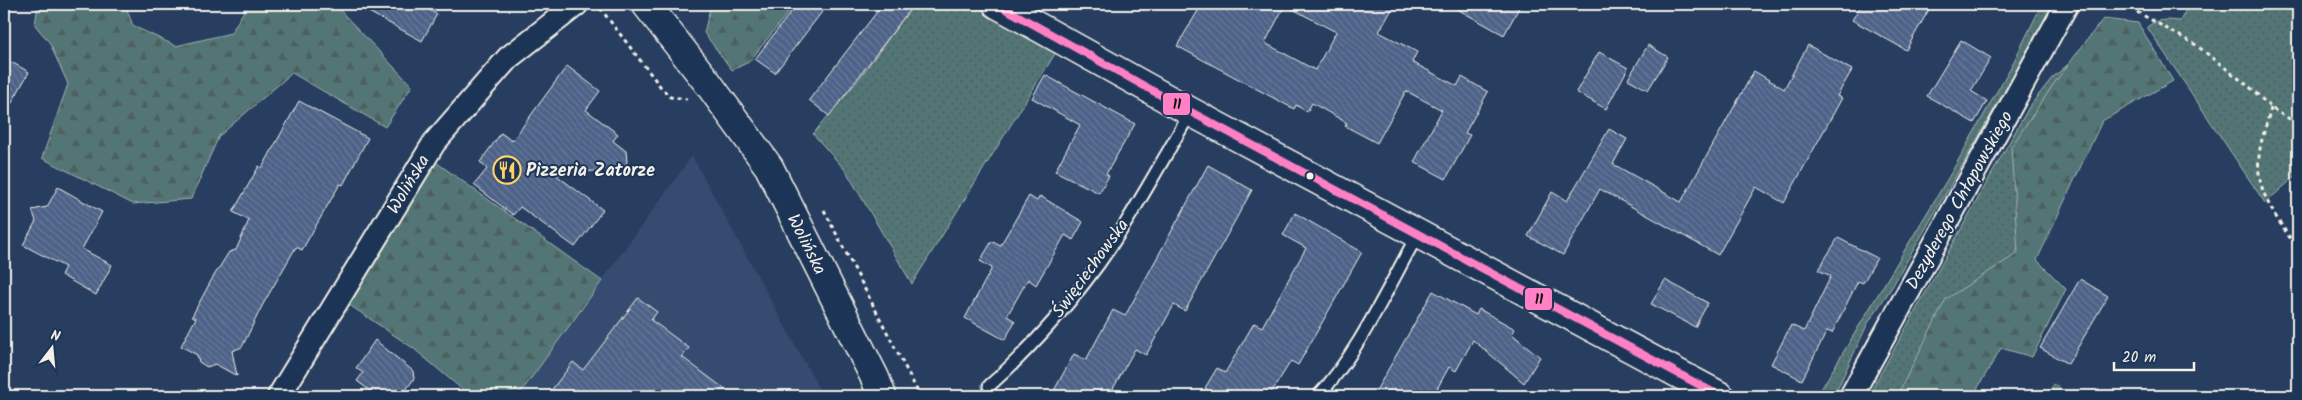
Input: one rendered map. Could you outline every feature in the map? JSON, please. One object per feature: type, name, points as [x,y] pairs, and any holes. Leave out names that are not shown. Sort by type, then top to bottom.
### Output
[{"type":"street","name":"Wolińska","points":[[279,396],[434,142],[508,58],[577,4]]},
{"type":"street","name":"Wolińska","points":[[646,4],[708,83],[769,167],[875,378],[882,396]]},
{"type":"street","points":[[997,4],[1191,112],[1720,396]]},
{"type":"street","name":"Dezyderego Chłapowskiego","points":[[1850,396],[2067,4]]},
{"type":"lane","name":"Święciechowska","points":[[988,386],[1020,357],[1063,308],[1111,247],[1191,112]]},
{"type":"lane","points":[[1318,396],[1352,352],[1418,234]]},
{"type":"path","points":[[597,4],[660,86]]},
{"type":"path","points":[[2123,4],[2196,45],[2252,89],[2271,108],[2298,121]]},
{"type":"path","points":[[2271,108],[2259,155],[2258,178],[2265,200],[2298,250]]},
{"type":"shaded area","points":[[692,156],[823,396],[518,396]]},
{"type":"green space","points":[[38,4],[125,4],[133,26],[176,46],[231,33],[248,4],[334,4],[412,86],[385,127],[292,73],[219,136],[191,199],[133,204],[42,158],[68,84],[49,42],[35,25]]},
{"type":"green space","points":[[711,4],[795,4],[749,62],[732,70],[704,33]]},
{"type":"green space","points":[[914,4],[975,4],[1058,49],[912,284],[846,171],[813,134],[858,80]]},
{"type":"green space","points":[[2042,4],[2055,4],[1892,287],[1868,323],[1834,396],[1817,396],[1951,173],[2013,63]]},
{"type":"green space","points":[[2189,4],[2298,4],[2298,174],[2265,203],[2147,27],[2159,21],[2180,21]]},
{"type":"green space","points":[[2103,19],[2138,23],[2173,81],[2102,121],[2037,260],[2066,289],[2032,357],[2001,348],[1973,396],[1897,396],[1946,299],[2018,253],[2011,147],[2055,82]]},
{"type":"green space","points":[[2134,32],[1939,396],[1868,396],[2029,107],[2052,78],[2085,50]]},
{"type":"green space","points":[[426,155],[602,281],[518,396],[470,396],[413,348],[339,298]]},
{"type":"green space","points":[[2054,384],[2070,396],[2047,396]]},
{"type":"building","points":[[354,4],[418,4],[437,14],[422,41]]},
{"type":"building","points":[[797,4],[828,4],[775,73],[755,59]]},
{"type":"building","points":[[883,4],[914,4],[829,116],[809,100]]},
{"type":"building","points":[[1202,4],[1395,4],[1379,32],[1417,52],[1412,62],[1457,86],[1462,77],[1488,92],[1465,133],[1470,135],[1446,179],[1414,162],[1442,110],[1406,91],[1377,143],[1345,126],[1347,123],[1312,103],[1307,112],[1296,105],[1294,109],[1177,46]],"holes":[[[1285,5],[1336,32],[1315,70],[1265,43]]]},
{"type":"building","points":[[1448,4],[1521,4],[1504,35]]},
{"type":"building","points":[[1862,4],[1932,4],[1906,50],[1852,20]]},
{"type":"building","points":[[1961,40],[1991,58],[1971,91],[1987,101],[1974,123],[1927,96]]},
{"type":"building","points":[[1648,45],[1668,57],[1648,90],[1628,79]]},
{"type":"building","points":[[1808,45],[1852,70],[1837,96],[1842,98],[1784,203],[1756,187],[1718,255],[1600,189],[1563,255],[1528,236],[1552,192],[1567,201],[1609,129],[1627,139],[1613,164],[1681,202],[1754,71],[1784,89]]},
{"type":"building","points":[[1599,52],[1628,68],[1606,109],[1576,92]]},
{"type":"building","points":[[4,58],[29,72],[4,117]]},
{"type":"building","points":[[567,66],[600,91],[586,110],[618,134],[613,141],[626,151],[627,162],[622,168],[556,175],[603,210],[575,247],[520,207],[513,215],[474,185],[487,169],[480,162],[501,133],[512,141]]},
{"type":"building","points":[[1045,75],[1135,124],[1106,174],[1109,176],[1099,193],[1055,171],[1080,125],[1032,98]]},
{"type":"building","points":[[299,101],[368,138],[343,185],[340,184],[302,250],[296,247],[262,306],[242,347],[232,351],[237,376],[215,364],[207,367],[199,362],[197,355],[181,346],[196,318],[192,316],[229,252],[236,250],[249,220],[233,212],[259,166],[262,168]]},
{"type":"building","points":[[1208,165],[1252,190],[1185,311],[1174,305],[1146,355],[1135,349],[1109,396],[1051,396],[1074,354],[1086,360],[1113,310],[1125,316]]},
{"type":"building","points":[[58,187],[102,212],[82,249],[112,265],[96,295],[61,275],[65,267],[23,245],[36,221],[32,210],[47,207]]},
{"type":"building","points":[[1029,196],[1037,201],[1040,196],[1083,222],[1073,240],[1065,235],[1036,285],[1028,279],[1007,316],[1015,321],[1005,340],[965,318],[992,268],[980,261],[992,241],[1000,246]]},
{"type":"building","points":[[1295,213],[1362,252],[1298,365],[1291,361],[1269,396],[1217,396],[1205,388],[1217,368],[1225,373],[1254,323],[1262,327],[1306,248],[1283,235]]},
{"type":"building","points":[[1838,238],[1877,258],[1863,283],[1858,281],[1832,333],[1827,331],[1802,380],[1771,364],[1791,325],[1804,331],[1831,276],[1818,270]]},
{"type":"building","points":[[2080,279],[2108,296],[2068,364],[2040,348]]},
{"type":"building","points":[[1665,280],[1708,303],[1695,327],[1651,304]]},
{"type":"building","points":[[1433,291],[1476,315],[1479,309],[1515,329],[1512,334],[1540,357],[1524,383],[1473,340],[1456,371],[1449,367],[1433,396],[1373,396]]},
{"type":"building","points":[[638,298],[657,312],[651,320],[689,348],[682,357],[734,396],[547,396],[573,362],[583,370]]},
{"type":"building","points":[[375,340],[413,371],[414,379],[401,396],[377,396],[357,381],[363,373],[356,368]]},
{"type":"transit line","name":"11","points":[[997,4],[1191,112],[1720,396]]},
{"type":"place","name":"Pizzeria Zatorze","points":[[507,170]]}]
